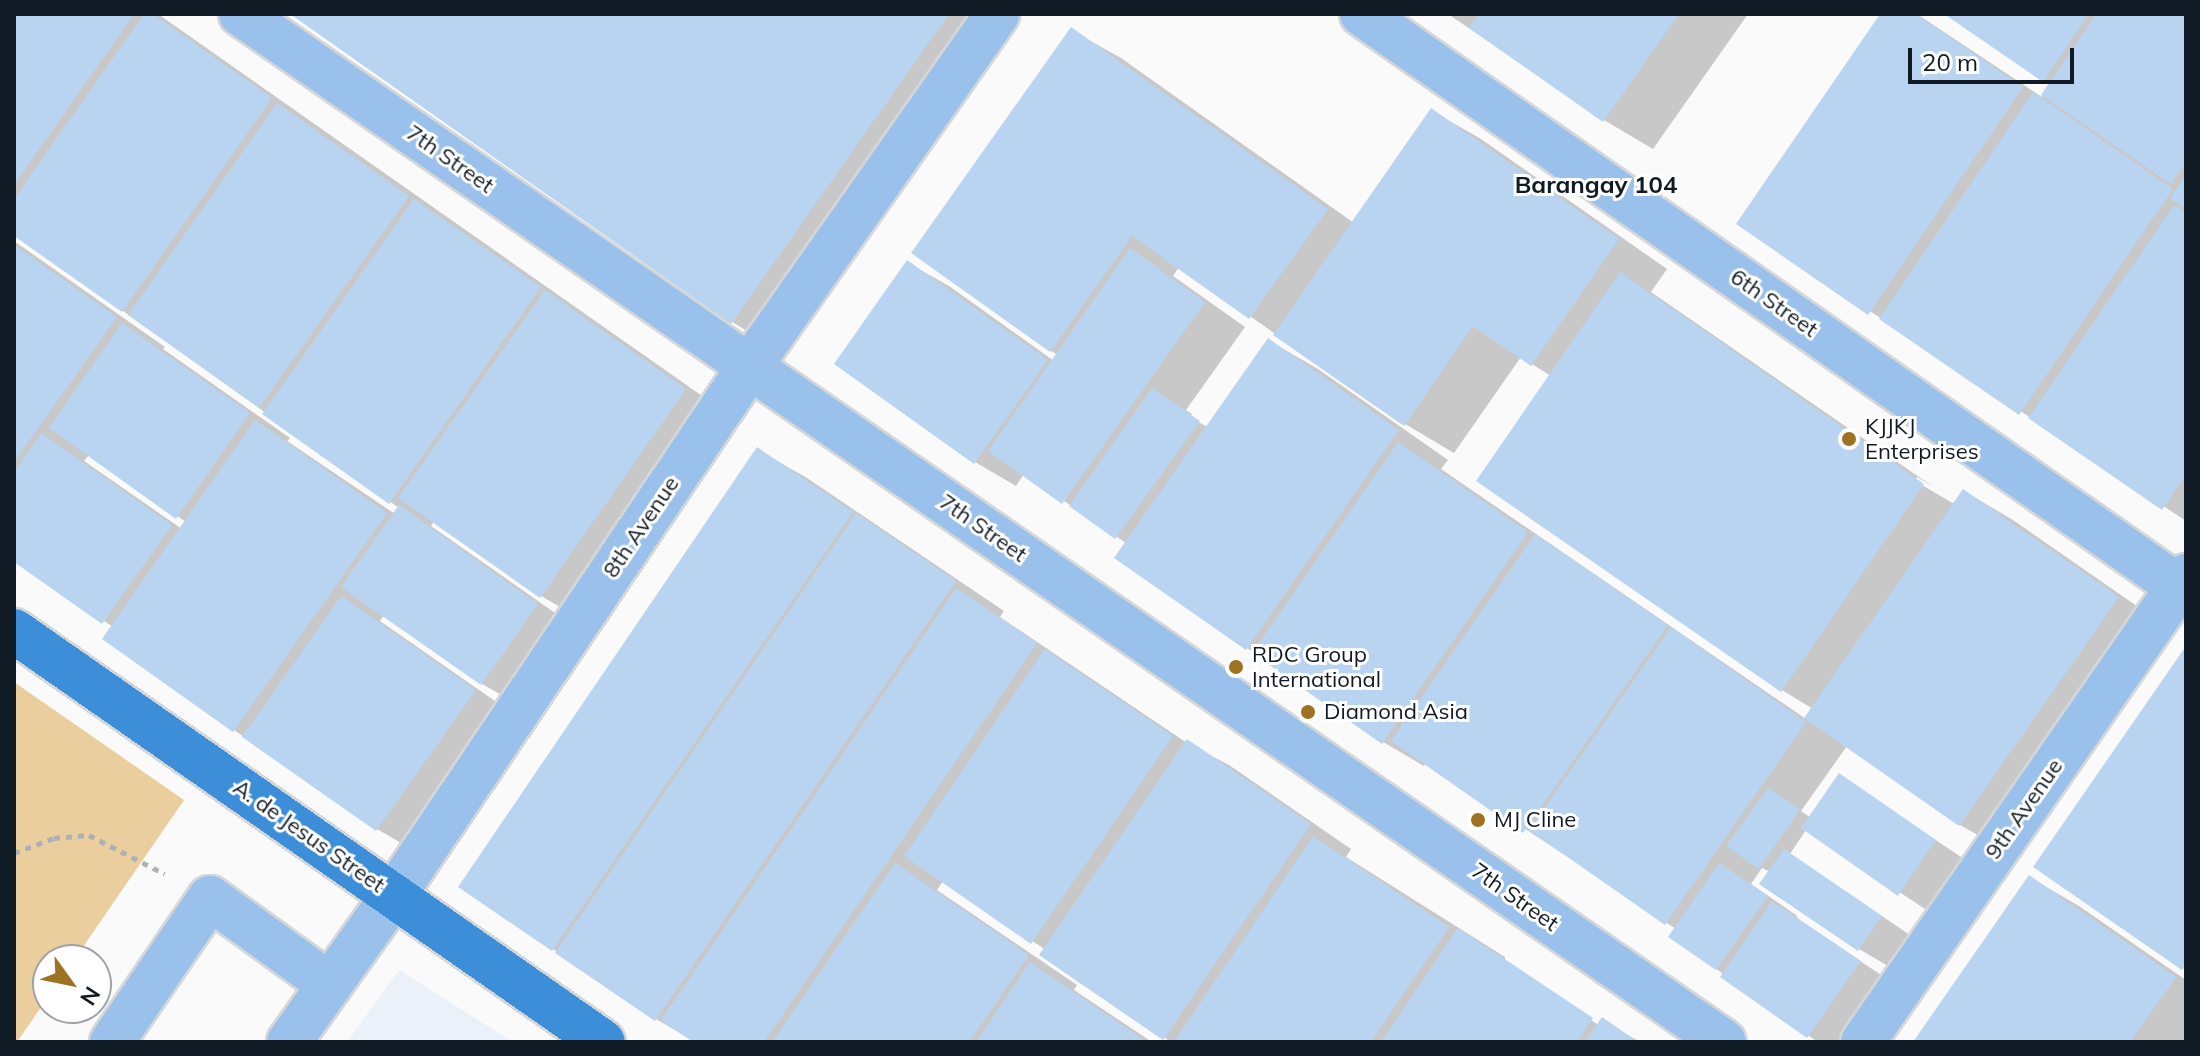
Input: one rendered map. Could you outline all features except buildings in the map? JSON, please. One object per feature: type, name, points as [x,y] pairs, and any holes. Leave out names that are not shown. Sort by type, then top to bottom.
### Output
[{"type":"main road","name":"A. de Jesus Street","points":[[14,631],[603,1042]]},
{"type":"street","name":"7th Street","points":[[241,14],[1724,1042]]},
{"type":"street","name":"8th Avenue","points":[[289,1042],[394,895],[750,366],[997,14]]},
{"type":"street","name":"6th Street","points":[[1362,14],[2183,585]]},
{"type":"street","name":"9th Avenue","points":[[1863,1042],[2183,585]]},
{"type":"street","points":[[112,1042],[210,898],[330,985]]},
{"type":"path","points":[[14,853],[54,838],[89,835],[210,898]]},
{"type":"shaded area","points":[[14,682],[184,800],[85,944],[32,944],[32,1020],[14,1042]]},
{"type":"shaded area","points":[[399,970],[513,1042],[347,1042]]},
{"type":"place","name":"KJJKJ Enterprises","points":[[1849,439]]},
{"type":"place","name":"RDC Group International","points":[[1236,667]]},
{"type":"place","name":"Diamond Asia","points":[[1308,712]]},
{"type":"place","name":"MJ Cline","points":[[1478,820]]},
{"type":"district","name":"Barangay 104","points":[[1596,185]]}]
